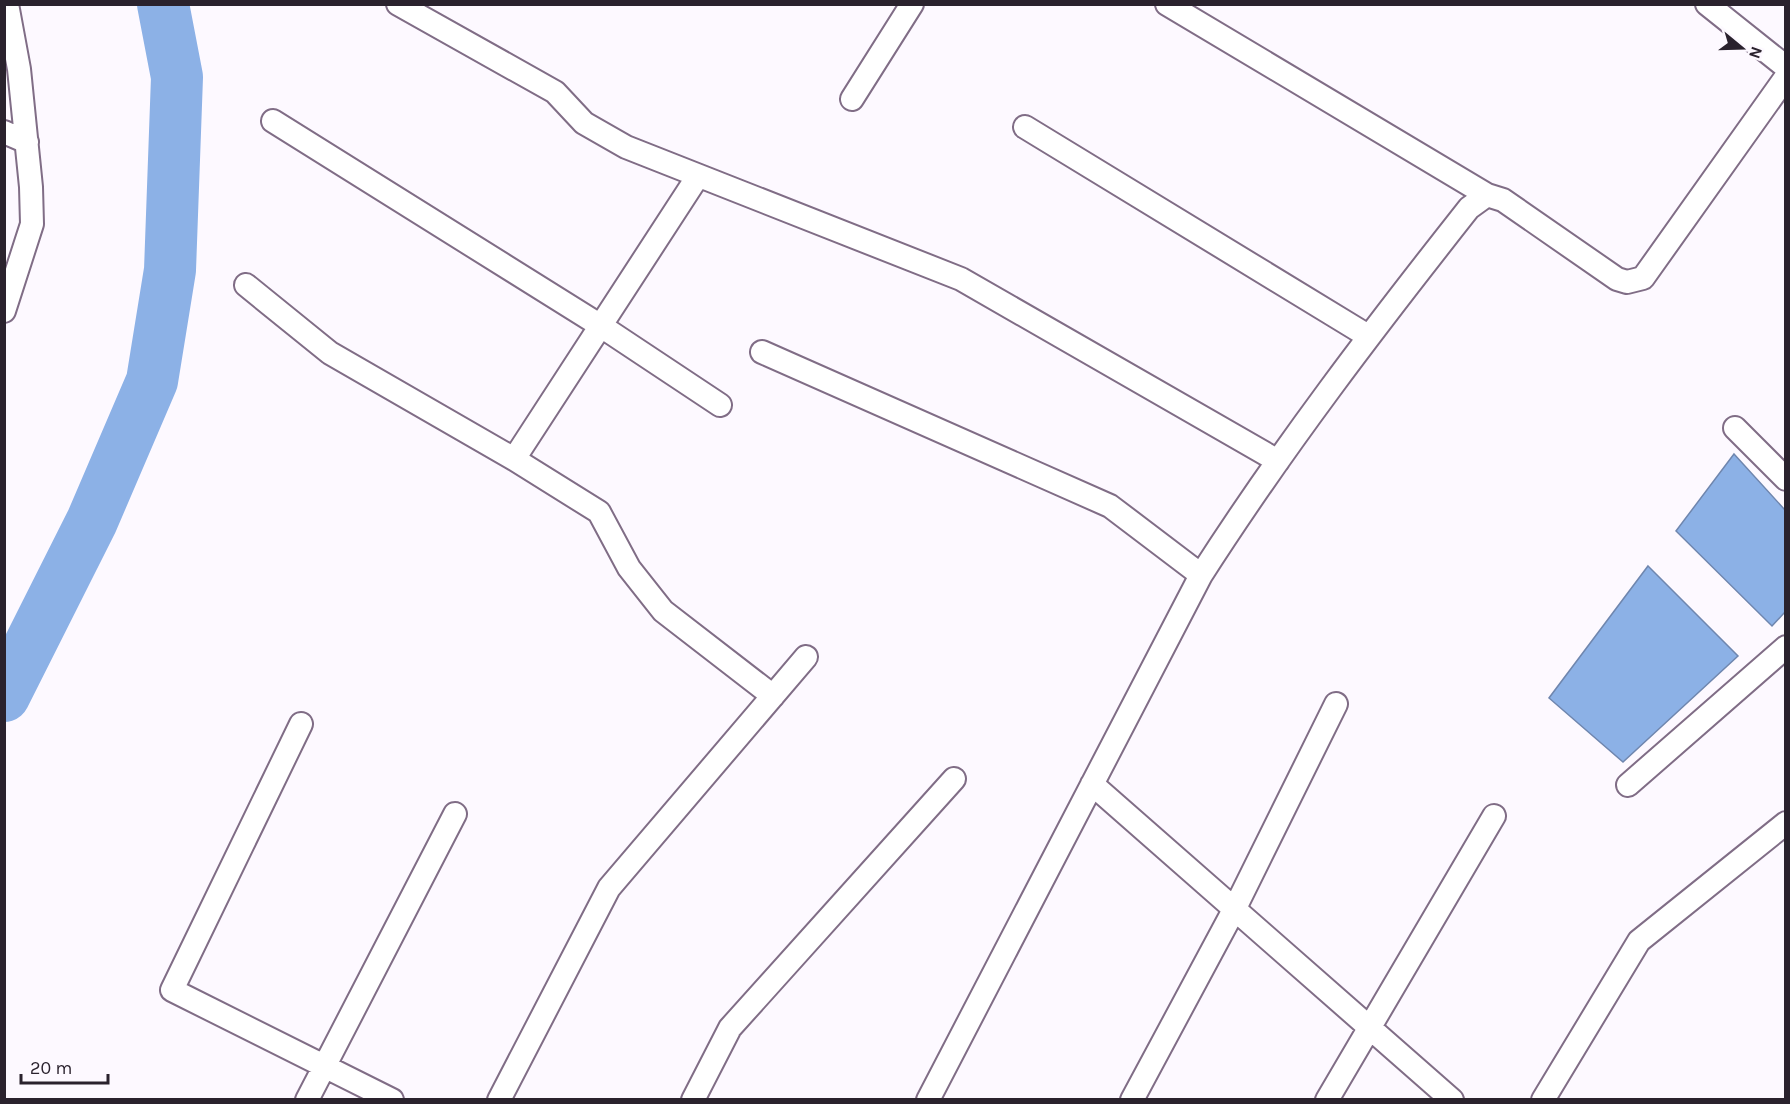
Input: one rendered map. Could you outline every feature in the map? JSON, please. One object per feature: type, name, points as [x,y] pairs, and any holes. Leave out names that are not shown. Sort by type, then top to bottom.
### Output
[{"type":"street","points":[[4,311],[32,224],[27,142],[19,69],[7,4]]},
{"type":"street","points":[[398,4],[555,92],[584,123],[626,147],[961,279],[1278,461]]},
{"type":"street","points":[[852,99],[912,4]]},
{"type":"street","points":[[1167,4],[1487,195],[1503,200],[1617,279],[1627,282],[1642,278],[1785,76]]},
{"type":"street","points":[[1707,4],[1785,67]]},
{"type":"street","points":[[273,121],[601,326],[720,405]]},
{"type":"street","points":[[1025,127],[1368,336]]},
{"type":"street","points":[[4,132],[27,142]]},
{"type":"street","points":[[514,459],[698,176]]},
{"type":"street","points":[[928,1100],[1201,574],[1238,518],[1368,336],[1469,208],[1487,195]]},
{"type":"street","points":[[246,285],[330,352],[514,459],[599,512],[629,568],[663,611],[773,696]]},
{"type":"street","points":[[762,352],[1110,506],[1201,574]]},
{"type":"street","points":[[1735,428],[1785,478]]},
{"type":"street","points":[[1628,785],[1785,647]]},
{"type":"street","points":[[499,1100],[609,888],[806,657]]},
{"type":"street","points":[[1132,1100],[1235,908],[1336,704]]},
{"type":"street","points":[[301,724],[172,990],[392,1100]]},
{"type":"street","points":[[693,1100],[730,1028],[954,779]]},
{"type":"street","points":[[1092,784],[1452,1100]]},
{"type":"street","points":[[307,1100],[455,814]]},
{"type":"street","points":[[1327,1100],[1494,816]]},
{"type":"street","points":[[1543,1100],[1639,941],[1785,823]]},
{"type":"water","points":[[1734,454],[1785,510],[1785,612],[1772,626],[1676,531]]},
{"type":"water","points":[[1648,566],[1738,656],[1623,762],[1549,698]]},
{"type":"waterway","points":[[4,696],[92,521],[152,381],[170,270],[177,77],[163,4]]}]
